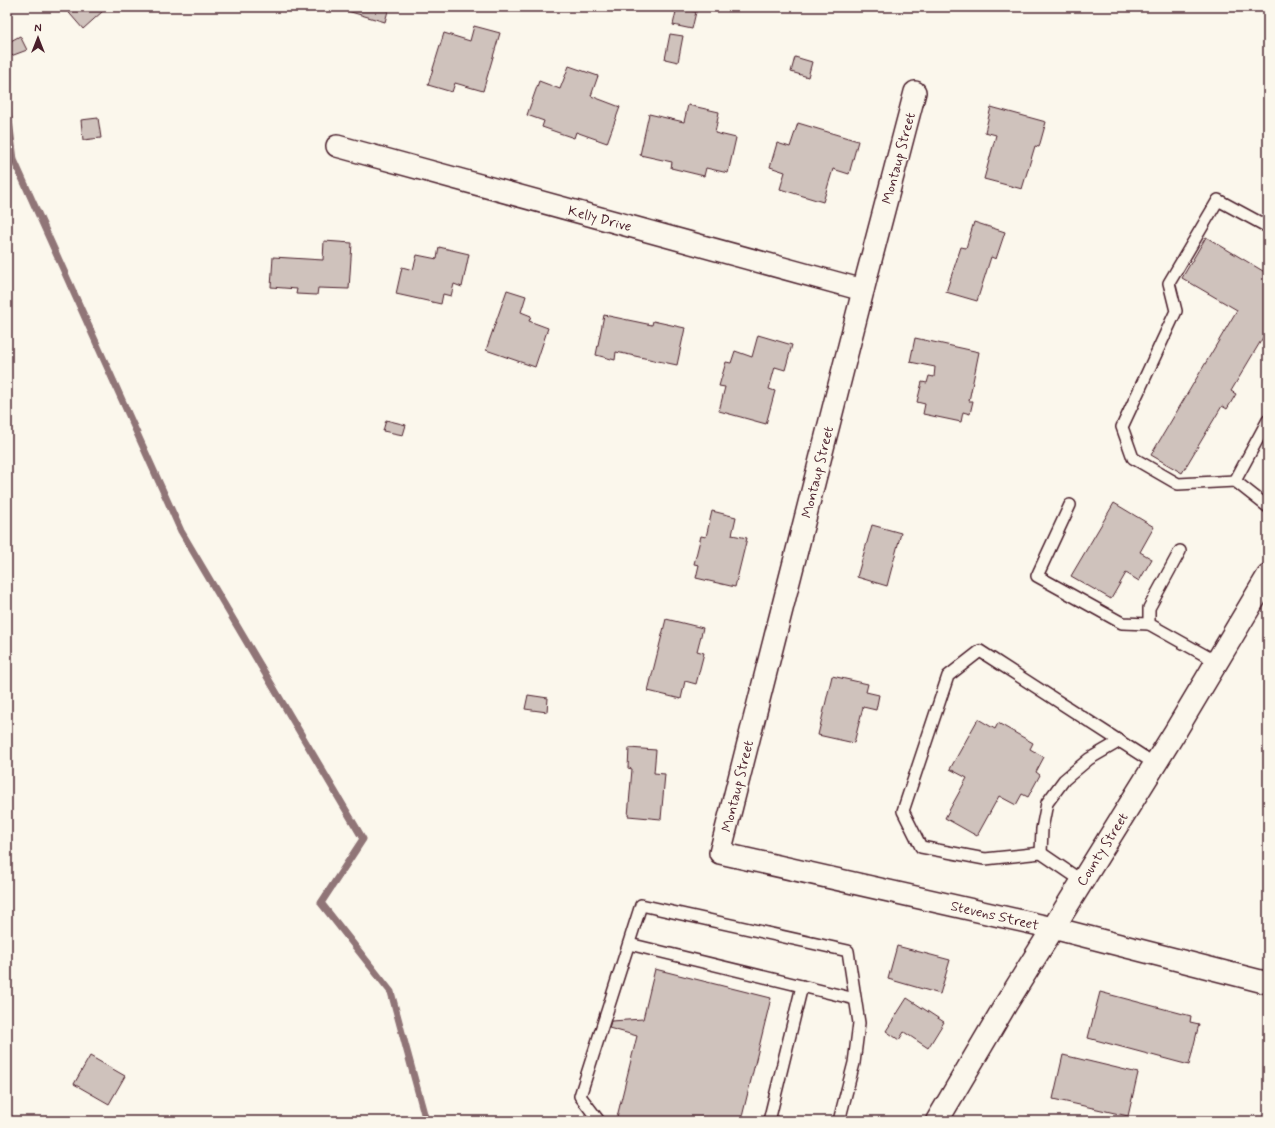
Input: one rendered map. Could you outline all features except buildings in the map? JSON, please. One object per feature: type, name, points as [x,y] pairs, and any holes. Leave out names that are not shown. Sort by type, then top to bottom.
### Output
[{"type":"main road","name":"County Street","points":[[937,1121],[1006,1004],[1155,764],[1268,576]]},
{"type":"street","name":"Montaup Street","points":[[720,853],[863,290],[915,92]]},
{"type":"street","name":"Kelly Drive","points":[[336,146],[863,290]]},
{"type":"street","name":"Stevens Street","points":[[720,853],[1053,928],[1268,983]]},
{"type":"lane","points":[[1268,228],[1218,200],[1169,283],[1176,311],[1122,427],[1133,458],[1178,484],[1235,482],[1268,507]]},
{"type":"lane","points":[[1235,482],[1268,420]]},
{"type":"lane","points":[[1070,505],[1037,576],[1122,623],[1149,624],[1217,662]]},
{"type":"lane","points":[[1149,624],[1150,608],[1180,551]]},
{"type":"lane","points":[[1082,881],[1041,854],[985,859],[922,847],[903,811],[948,676],[980,652],[1155,764]]},
{"type":"lane","points":[[1041,854],[1042,829],[1047,803],[1064,780],[1089,759],[1120,742]]},
{"type":"lane","points":[[599,1121],[580,1096],[641,905],[848,950],[859,1023],[854,1063],[839,1121]]},
{"type":"lane","points":[[628,944],[855,999]]},
{"type":"lane","points":[[769,1121],[802,986]]},
{"type":"waterway","points":[[7,104],[14,160],[181,531],[363,839],[321,903],[391,992],[426,1121]]}]
